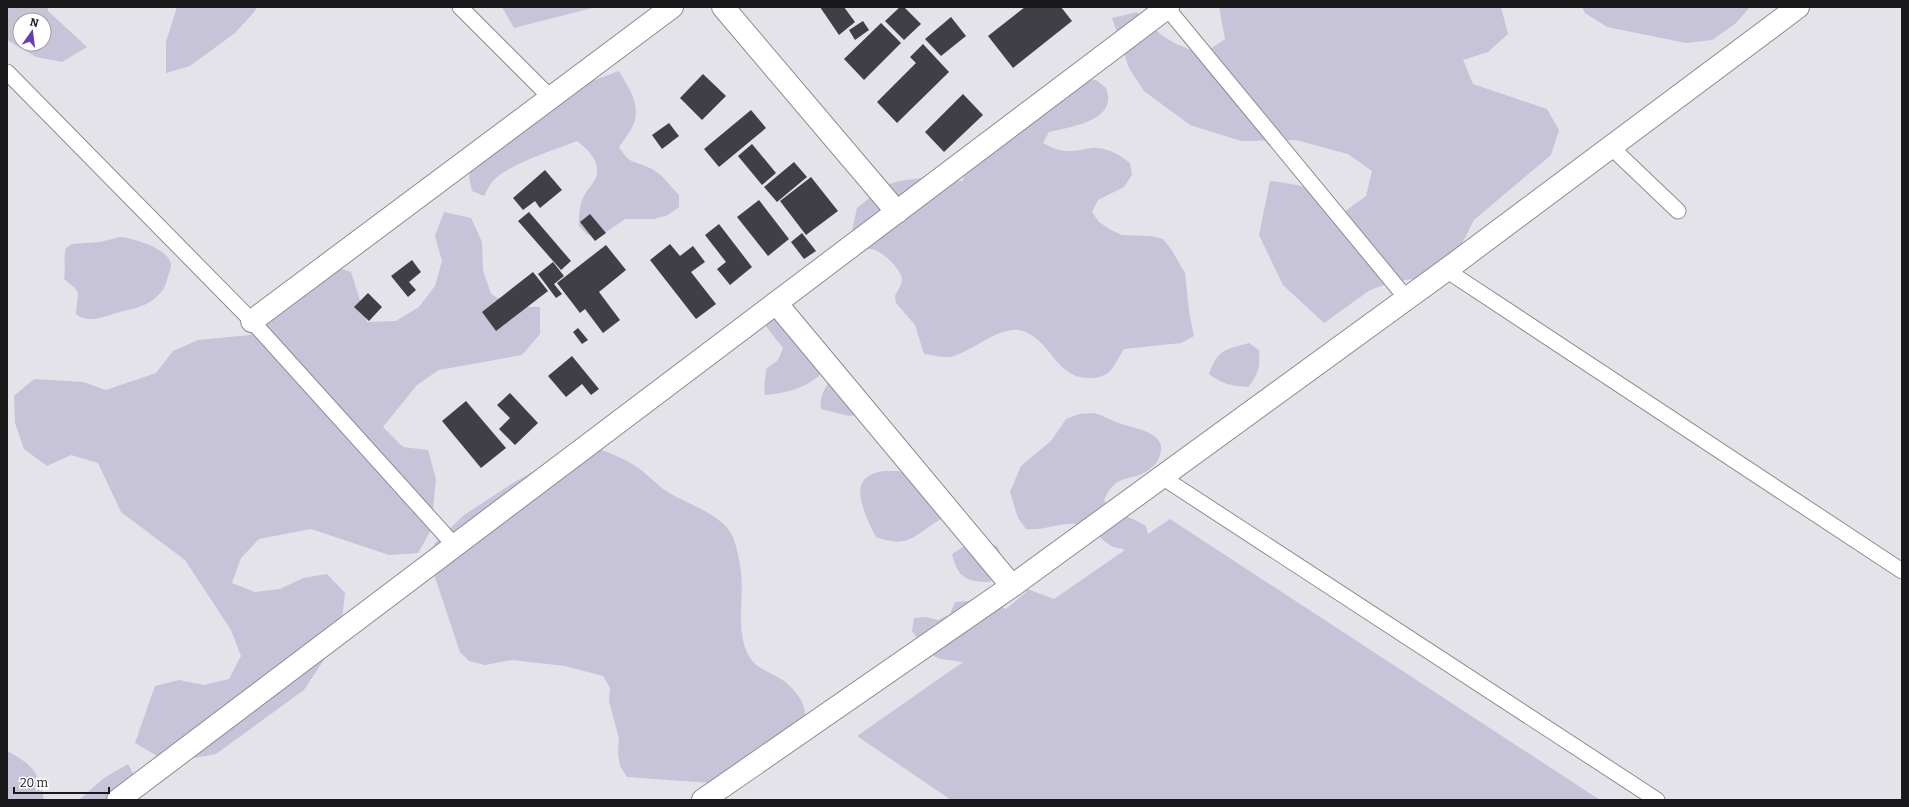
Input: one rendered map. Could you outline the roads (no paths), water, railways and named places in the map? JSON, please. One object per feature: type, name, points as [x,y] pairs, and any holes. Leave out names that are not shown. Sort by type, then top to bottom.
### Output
[{"type":"street","points":[[252,321],[672,7]]},
{"type":"street","points":[[723,7],[897,212]]},
{"type":"street","points":[[118,800],[1168,7]]},
{"type":"street","points":[[703,800],[1012,586],[1162,478],[1407,299],[1798,7]]},
{"type":"street","points":[[776,303],[1012,586]]},
{"type":"lane","points":[[460,7],[551,98]]},
{"type":"lane","points":[[1168,7],[1407,299]]},
{"type":"lane","points":[[7,72],[252,321],[455,546]]},
{"type":"lane","points":[[1611,147],[1678,211]]},
{"type":"lane","points":[[1446,270],[1902,571]]},
{"type":"lane","points":[[1162,478],[1657,800]]}]
